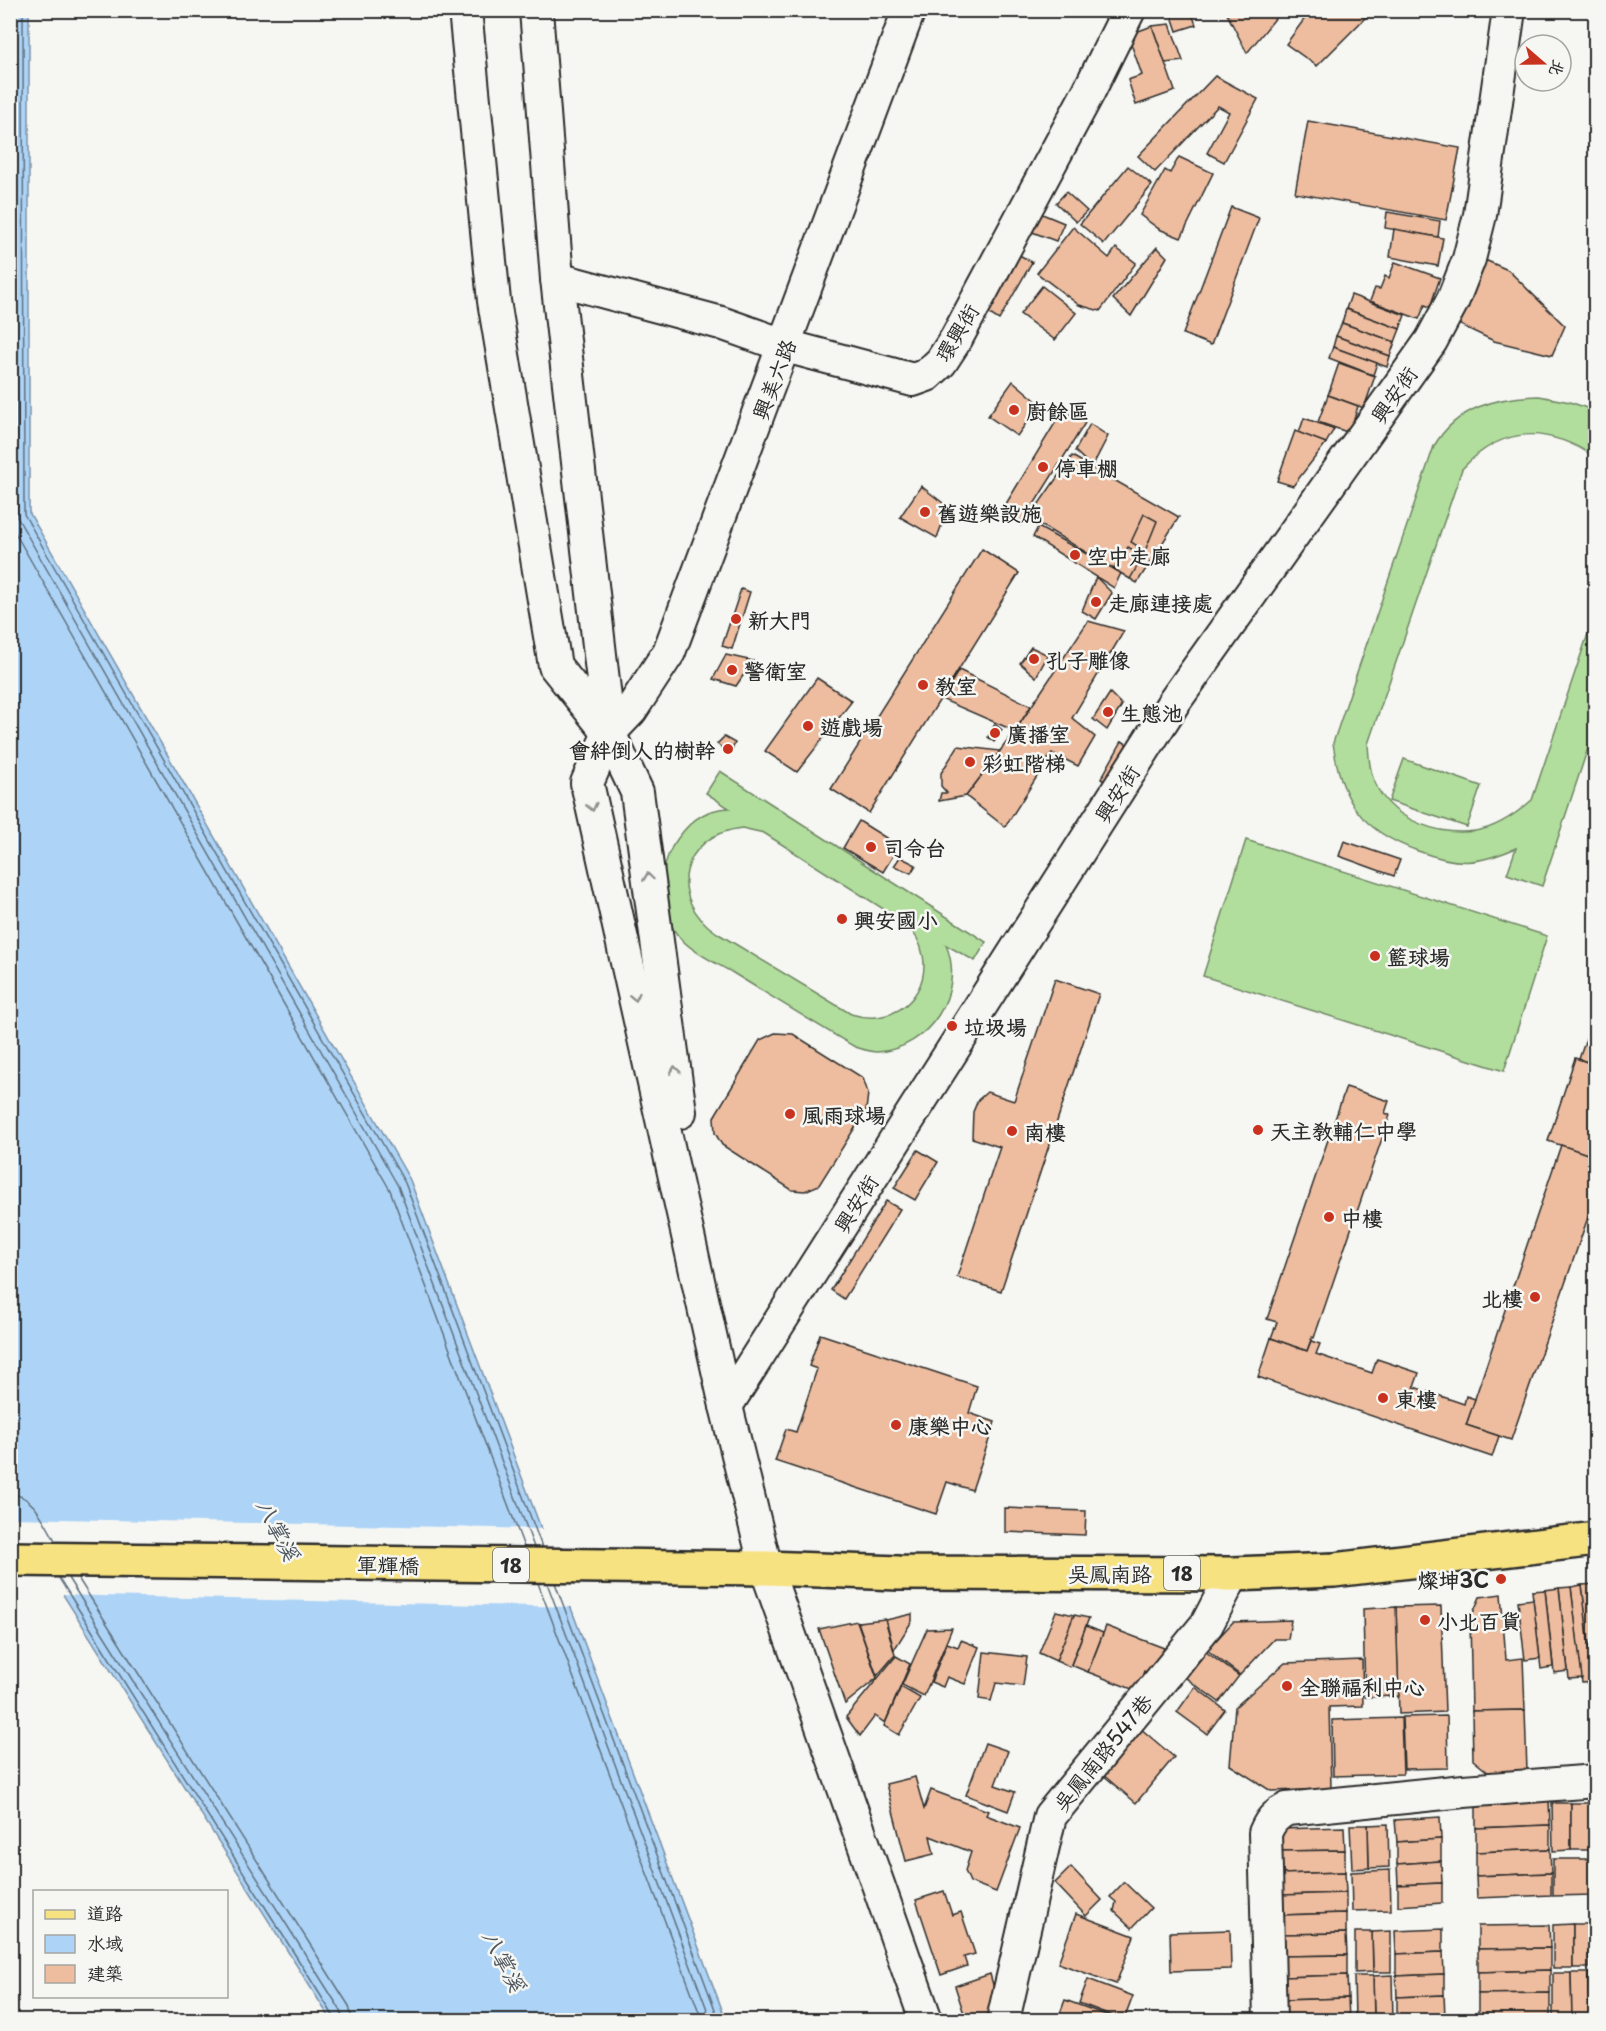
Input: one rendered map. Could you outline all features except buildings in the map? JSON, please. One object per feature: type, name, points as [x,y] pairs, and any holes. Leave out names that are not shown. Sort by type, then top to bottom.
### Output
[{"type":"main road","name":"吳鳳南路","points":[[766,1568],[899,1573],[1233,1574],[1399,1564],[1596,1539]]},
{"type":"main road","name":"軍輝橋","points":[[10,1559],[766,1568]]},
{"type":"street","points":[[465,10],[494,301],[555,666],[609,733],[637,792],[708,1315]]},
{"type":"street","points":[[536,10],[557,279],[609,733],[587,783],[708,1315],[726,1406],[766,1568],[926,2020]]},
{"type":"street","name":"興美六路","points":[[609,733],[631,710],[669,652],[786,346],[909,10]]},
{"type":"street","name":"環興街","points":[[557,279],[721,323],[786,346],[913,380],[927,375],[941,362],[956,339],[1089,91],[1129,10]]},
{"type":"street","name":"興安街","points":[[726,1406],[1174,702],[1431,341],[1454,300],[1469,259],[1480,215],[1509,10]]},
{"type":"street","name":"吳鳳南路547巷","points":[[1003,2020],[1050,1816],[1207,1624],[1233,1574]]},
{"type":"street","points":[[1270,2020],[1265,1833],[1269,1822],[1277,1814],[1287,1809],[1311,1806],[1596,1781]]},
{"type":"green space","points":[[1539,396],[1570,402],[1595,411],[1595,457],[1560,440],[1526,435],[1493,444],[1462,469],[1368,744],[1369,762],[1375,784],[1386,800],[1407,818],[1434,828],[1462,832],[1491,827],[1506,820],[1532,800],[1595,613],[1595,727],[1542,886],[1507,874],[1516,848],[1490,858],[1467,862],[1456,861],[1418,851],[1382,834],[1358,812],[1349,798],[1342,782],[1333,743],[1434,446],[1443,433],[1466,413],[1493,402]]},
{"type":"green space","points":[[1404,759],[1481,786],[1467,827],[1389,801]]},
{"type":"green space","points":[[720,771],[986,942],[975,961],[946,945],[951,963],[951,981],[947,999],[927,1029],[913,1041],[896,1048],[877,1052],[855,1047],[705,957],[680,938],[673,929],[665,906],[663,881],[665,869],[672,847],[689,825],[710,811],[729,808],[706,793]],"holes":[[[742,828],[764,833],[904,922],[917,939],[923,957],[923,975],[917,991],[906,1004],[891,1014],[873,1017],[851,1014],[717,933],[701,919],[691,903],[686,887],[687,870],[693,855],[705,843],[721,833]]]},
{"type":"green space","name":"籃球場","points":[[1246,840],[1547,936],[1504,1071],[1203,976]]},
{"type":"water","name":"八掌溪","points":[[29,10],[29,512],[410,1180],[726,2020],[331,2020],[11,1512],[10,11]]},
{"type":"pier","points":[[11,1518],[544,1529],[574,1607],[59,1595]]},
{"type":"place","name":"廚餘區","points":[[1014,410]]},
{"type":"place","name":"停車棚","points":[[1043,467]]},
{"type":"place","name":"舊遊樂設施","points":[[925,512]]},
{"type":"place","name":"空中走廊","points":[[1075,555]]},
{"type":"place","name":"走廊連接處","points":[[1096,602]]},
{"type":"place","name":"新大門","points":[[736,619]]},
{"type":"place","name":"孔子雕像","points":[[1034,659]]},
{"type":"place","name":"警衛室","points":[[732,670]]},
{"type":"place","name":"教室","points":[[923,685]]},
{"type":"place","name":"生態池","points":[[1108,712]]},
{"type":"place","name":"遊戲場","points":[[808,726]]},
{"type":"place","name":"廣播室","points":[[995,733]]},
{"type":"place","name":"會絆倒人的樹幹","points":[[728,749]]},
{"type":"place","name":"彩虹階梯","points":[[970,762]]},
{"type":"place","name":"司令台","points":[[871,847]]},
{"type":"place","name":"興安國小","points":[[842,919]]},
{"type":"place","name":"籃球場","points":[[1375,956]]},
{"type":"place","name":"垃圾場","points":[[952,1026]]},
{"type":"place","name":"風雨球場","points":[[790,1114]]},
{"type":"place","name":"天主教輔仁中學","points":[[1258,1130]]},
{"type":"place","name":"南樓","points":[[1012,1131]]},
{"type":"place","name":"中樓","points":[[1329,1217]]},
{"type":"place","name":"北樓","points":[[1535,1297]]},
{"type":"place","name":"東樓","points":[[1383,1398]]},
{"type":"place","name":"康樂中心","points":[[896,1425]]},
{"type":"place","name":"燦坤3C","points":[[1501,1579]]},
{"type":"place","name":"小北百貨","points":[[1425,1620]]},
{"type":"place","name":"全聯福利中心","points":[[1287,1686]]}]
